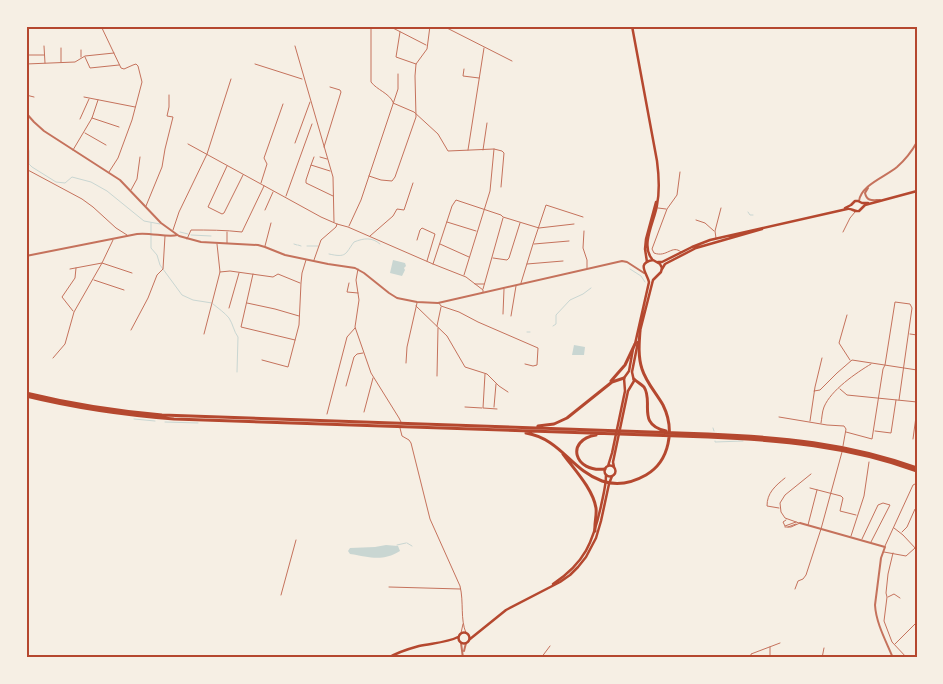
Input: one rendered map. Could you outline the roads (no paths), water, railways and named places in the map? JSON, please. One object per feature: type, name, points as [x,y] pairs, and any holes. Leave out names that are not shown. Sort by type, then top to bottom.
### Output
[{"type":"highway","points":[[513,430],[541,436],[556,446],[584,471],[601,481],[614,484],[629,482],[649,473],[662,459],[669,442],[670,428],[666,412],[641,368],[639,353],[640,331]]},
{"type":"highway","points":[[606,386],[621,371],[635,344]]},
{"type":"highway","points":[[633,378],[645,390],[648,414],[652,422],[666,433]]},
{"type":"highway","points":[[528,428],[561,421],[574,413],[614,380],[625,379]]},
{"type":"highway","points":[[26,395],[97,408],[160,416],[513,430],[612,432]]},
{"type":"highway","points":[[270,421],[673,433],[760,439],[817,445],[917,469]]},
{"type":"highway","points":[[605,469],[584,466],[579,459],[577,451],[580,443],[588,437],[612,432]]},
{"type":"highway","points":[[556,446],[593,498],[597,517],[595,531]]},
{"type":"main road","points":[[632,26],[658,168],[657,208],[648,242],[649,255],[653,260],[662,262],[698,244],[716,238],[831,212],[853,209],[860,211],[860,203]]},
{"type":"main road","points":[[853,209],[852,202],[874,202],[917,191]]},
{"type":"main road","points":[[544,590],[565,576],[576,565],[587,550],[595,531],[602,502],[606,475],[604,472],[612,453],[624,395],[625,379],[629,371],[649,281],[645,274],[644,266],[646,263],[646,238],[658,196]]},
{"type":"main road","points":[[447,641],[466,643],[506,610],[570,575],[586,557],[592,548],[598,532],[610,480],[615,472],[614,462],[628,390],[633,383],[632,370],[653,280],[660,274],[665,264],[696,248],[763,228]]},
{"type":"main road","points":[[646,263],[653,260]]},
{"type":"main road","points":[[658,262],[662,269]]},
{"type":"main road","points":[[645,274],[655,278]]},
{"type":"main road","points":[[625,379],[629,375],[633,378]]},
{"type":"main road","points":[[625,379],[627,385],[631,385]]},
{"type":"main road","points":[[608,466],[614,468]]},
{"type":"main road","points":[[606,475],[612,476]]},
{"type":"main road","points":[[388,658],[404,650],[447,641],[458,637],[461,633],[476,633]]},
{"type":"main road","points":[[467,634],[470,638]]},
{"type":"main road","points":[[458,637],[460,642]]},
{"type":"street","points":[[101,26],[121,68],[124,69],[132,64],[137,65],[142,82],[132,120],[120,152],[108,172]]},
{"type":"street","points":[[371,26],[371,82],[374,86],[391,98],[393,103],[416,114],[438,134],[448,151],[494,149],[502,151],[504,154],[501,187]]},
{"type":"street","points":[[389,26],[428,45]]},
{"type":"street","points":[[369,176],[392,181],[395,177],[416,117],[416,64],[427,49],[430,26]]},
{"type":"street","points":[[443,26],[512,61]]},
{"type":"street","points":[[400,32],[396,57],[416,64]]},
{"type":"street","points":[[44,46],[45,64]]},
{"type":"street","points":[[295,46],[333,181],[336,227],[321,240],[313,261]]},
{"type":"street","points":[[60,48],[61,62]]},
{"type":"street","points":[[468,150],[484,48]]},
{"type":"street","points":[[81,50],[81,58]]},
{"type":"street","points":[[26,64],[75,62],[85,56],[114,53]]},
{"type":"street","points":[[26,55],[44,55]]},
{"type":"street","points":[[85,56],[90,68],[120,65]]},
{"type":"street","points":[[255,64],[304,79]]},
{"type":"street","points":[[464,69],[463,76],[479,79]]},
{"type":"street","points":[[348,227],[359,205],[398,89],[398,74]]},
{"type":"street","points":[[26,256],[141,233],[174,236],[179,212],[206,154],[231,79]]},
{"type":"street","points":[[324,148],[341,92],[330,86]]},
{"type":"street","points":[[26,95],[34,97]]},
{"type":"street","points":[[146,206],[162,167],[173,117],[167,116],[169,95]]},
{"type":"street","points":[[84,97],[136,107]]},
{"type":"street","points":[[80,119],[90,98]]},
{"type":"street","points":[[74,150],[92,118],[98,100]]},
{"type":"street","points":[[296,143],[310,101]]},
{"type":"street","points":[[260,183],[268,164],[264,158],[282,104]]},
{"type":"street","points":[[27,115],[38,126],[120,180],[164,225],[181,238],[198,242],[257,245],[282,254],[358,269],[403,300],[438,303],[483,291],[504,288],[624,260],[645,274]]},
{"type":"street","points":[[92,118],[119,128]]},
{"type":"street","points":[[483,150],[487,123]]},
{"type":"street","points":[[286,197],[312,124]]},
{"type":"street","points":[[84,133],[106,145]]},
{"type":"street","points":[[860,203],[862,192],[902,163],[917,142]]},
{"type":"street","points":[[188,144],[321,217],[463,276],[483,291]]},
{"type":"street","points":[[463,276],[490,191],[494,149]]},
{"type":"street","points":[[131,191],[137,179],[140,157]]},
{"type":"street","points":[[314,157],[306,182],[334,196]]},
{"type":"street","points":[[320,157],[327,159]]},
{"type":"street","points":[[311,165],[331,172]]},
{"type":"street","points":[[227,166],[208,207],[222,214],[224,213],[243,174]]},
{"type":"street","points":[[26,169],[82,199],[128,236]]},
{"type":"street","points":[[680,172],[677,195],[667,209],[652,249],[654,253],[659,254],[674,248],[681,252]]},
{"type":"street","points":[[876,181],[866,190],[866,196],[871,200],[880,200]]},
{"type":"street","points":[[370,236],[393,216],[398,209],[404,210],[413,183]]},
{"type":"street","points":[[187,239],[191,230],[243,231],[264,185]]},
{"type":"street","points":[[265,210],[274,191]]},
{"type":"street","points":[[433,264],[452,206],[456,200],[538,228],[574,224]]},
{"type":"street","points":[[521,284],[546,205],[583,217]]},
{"type":"street","points":[[657,208],[667,209]]},
{"type":"street","points":[[716,238],[715,231],[721,208]]},
{"type":"street","points":[[843,232],[853,209]]},
{"type":"street","points":[[483,291],[503,217]]},
{"type":"street","points":[[696,220],[705,223],[715,231]]},
{"type":"street","points":[[447,222],[477,231]]},
{"type":"street","points":[[265,247],[271,223]]},
{"type":"street","points":[[492,258],[508,260],[520,223]]},
{"type":"street","points":[[417,240],[422,228],[435,234],[426,261]]},
{"type":"street","points":[[227,231],[227,244]]},
{"type":"street","points":[[584,231],[583,248],[587,260],[587,269]]},
{"type":"street","points":[[131,330],[148,298],[157,275],[162,269],[165,235]]},
{"type":"street","points":[[53,358],[65,344],[74,312],[93,280],[113,239]]},
{"type":"street","points":[[533,244],[569,241]]},
{"type":"street","points":[[204,334],[220,272],[217,243]]},
{"type":"street","points":[[440,244],[469,257]]},
{"type":"street","points":[[262,360],[288,367],[299,325],[300,283],[306,259]]},
{"type":"street","points":[[527,264],[563,260]]},
{"type":"street","points":[[70,268],[102,263],[132,273]]},
{"type":"street","points":[[634,266],[640,267],[646,263]]},
{"type":"street","points":[[74,312],[62,297],[75,278],[76,268]]},
{"type":"street","points":[[358,269],[356,280],[358,307],[355,327],[373,378],[401,422]]},
{"type":"street","points":[[220,272],[230,271],[273,277],[278,274],[300,283]]},
{"type":"street","points":[[229,308],[239,272]]},
{"type":"street","points":[[253,274],[241,327],[295,340]]},
{"type":"street","points":[[93,280],[124,290]]},
{"type":"street","points":[[348,283],[347,292],[358,293]]},
{"type":"street","points":[[475,284],[485,284]]},
{"type":"street","points":[[512,316],[516,285]]},
{"type":"street","points":[[503,314],[504,288]]},
{"type":"street","points":[[406,363],[407,347],[417,302]]},
{"type":"street","points":[[846,432],[872,439],[895,302],[910,304],[912,308],[904,368],[891,433],[874,431]]},
{"type":"street","points":[[246,303],[299,316]]},
{"type":"street","points":[[438,303],[441,306],[459,312],[538,348],[537,365],[525,364]]},
{"type":"street","points":[[416,306],[447,336],[465,367],[486,374],[508,392]]},
{"type":"street","points":[[436,376],[441,306]]},
{"type":"street","points":[[847,315],[839,343],[850,361]]},
{"type":"street","points":[[327,414],[347,337],[355,327]]},
{"type":"street","points":[[908,334],[917,335]]},
{"type":"street","points":[[346,386],[354,357],[356,354],[364,352]]},
{"type":"street","points":[[809,422],[822,358]]},
{"type":"street","points":[[814,391],[820,390],[836,373],[850,361],[854,360],[917,370]]},
{"type":"street","points":[[821,424],[825,405],[831,396],[871,363]]},
{"type":"street","points":[[483,408],[486,374]]},
{"type":"street","points":[[364,412],[373,378]]},
{"type":"street","points":[[494,408],[496,384]]},
{"type":"street","points":[[839,388],[847,395],[917,402]]},
{"type":"street","points":[[465,407],[497,409]]},
{"type":"street","points":[[913,439],[917,410]]},
{"type":"street","points":[[779,418],[844,426],[846,428],[841,455],[821,529],[805,576],[798,581],[795,589]]},
{"type":"street","points":[[400,428],[402,436],[411,443],[430,519],[460,589],[463,623],[467,634]]},
{"type":"street","points":[[850,537],[864,496],[869,462]]},
{"type":"street","points":[[811,474],[783,498],[780,503],[780,509],[786,519],[885,547]]},
{"type":"street","points":[[780,509],[768,507],[767,502],[773,488],[785,478]]},
{"type":"street","points":[[893,658],[875,609],[877,582],[885,547],[913,485],[917,483]]},
{"type":"street","points":[[810,488],[842,497],[840,511],[856,516]]},
{"type":"street","points":[[808,525],[818,490]]},
{"type":"street","points":[[862,540],[878,505],[883,503],[890,505],[871,542]]},
{"type":"street","points":[[901,533],[908,527],[917,510]]},
{"type":"street","points":[[785,526],[783,522],[786,519]]},
{"type":"street","points":[[785,526],[798,523]]},
{"type":"street","points":[[785,526],[791,528],[798,523]]},
{"type":"street","points":[[883,552],[906,556],[916,549],[894,527]]},
{"type":"street","points":[[280,595],[296,540]]},
{"type":"street","points":[[893,553],[886,593],[884,620],[891,639],[907,658]]},
{"type":"street","points":[[389,587],[460,589]]},
{"type":"street","points":[[887,597],[894,594],[900,598]]},
{"type":"street","points":[[895,645],[917,622]]},
{"type":"street","points":[[461,633],[463,623]]},
{"type":"street","points":[[460,642],[463,658]]},
{"type":"street","points":[[463,653],[466,643]]},
{"type":"street","points":[[751,658],[751,654],[780,643]]},
{"type":"street","points":[[541,658],[550,646]]},
{"type":"street","points":[[770,647],[770,658]]},
{"type":"street","points":[[822,658],[824,648]]},
{"type":"waterway","points":[[26,141],[29,151],[29,164],[56,182],[65,183],[72,177],[91,182],[107,191],[144,221],[160,224]]},
{"type":"waterway","points":[[748,212],[750,215],[753,215]]},
{"type":"waterway","points":[[151,223],[151,233]]},
{"type":"waterway","points":[[180,232],[188,234]]},
{"type":"waterway","points":[[151,235],[151,248],[157,255],[160,265],[182,295],[193,300],[212,303]]},
{"type":"waterway","points":[[191,235],[211,236]]},
{"type":"waterway","points":[[329,254],[339,256],[345,254],[354,242],[361,240],[371,239],[380,244]]},
{"type":"waterway","points":[[307,246],[318,246]]},
{"type":"waterway","points":[[630,269],[641,276],[645,282]]},
{"type":"waterway","points":[[553,326],[556,324],[556,315],[570,300],[591,288]]},
{"type":"waterway","points":[[213,304],[229,318],[238,337],[237,372]]},
{"type":"waterway","points":[[134,419],[155,421]]},
{"type":"waterway","points":[[165,422],[198,423]]},
{"type":"waterway","points":[[715,441],[743,441]]},
{"type":"waterway","points":[[397,545],[406,543]]},
{"type":"waterway","points":[[407,543],[412,546]]}]
